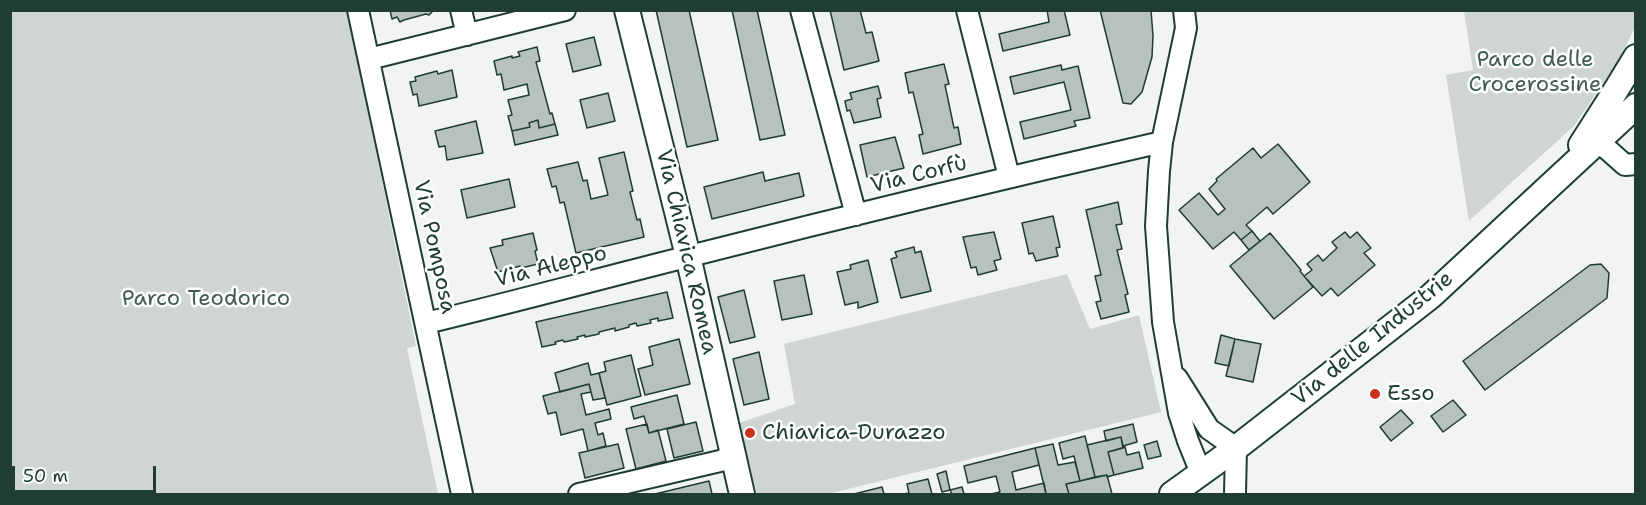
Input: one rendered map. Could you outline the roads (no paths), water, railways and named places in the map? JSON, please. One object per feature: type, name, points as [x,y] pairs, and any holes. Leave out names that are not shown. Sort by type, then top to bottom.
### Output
[{"type":"street","name":"Via Pomposa","points":[[358,10],[462,495]]},
{"type":"street","points":[[461,10],[467,35]]},
{"type":"street","points":[[369,59],[565,10]]},
{"type":"street","name":"Via Chiavica Romea","points":[[627,10],[688,256],[742,495]]},
{"type":"street","points":[[801,10],[856,215]]},
{"type":"street","points":[[967,10],[1009,177]]},
{"type":"street","points":[[1184,10],[1186,28],[1162,142],[1156,226],[1163,322],[1179,413],[1202,473]]},
{"type":"street","name":"Via delle Industrie","points":[[1172,495],[1431,296],[1564,172],[1597,130],[1635,57]]},
{"type":"street","name":"Via delle Industrie","points":[[1597,130],[1635,106]]},
{"type":"street","points":[[1597,130],[1624,165],[1635,164]]},
{"type":"street","name":"Via Corfù","points":[[688,256],[1162,142]]},
{"type":"street","name":"Via Aleppo","points":[[426,322],[502,305],[688,256]]},
{"type":"street","points":[[1171,368],[1204,424],[1236,448],[1235,495]]},
{"type":"street","points":[[579,495],[734,456]]},
{"type":"place","name":"Esso","points":[[1375,394]]},
{"type":"place","name":"Chiavica-Durazzo","points":[[750,433]]},
{"type":"park label","name":"Parco delle Crocerossine","points":[[1535,72]]},
{"type":"park label","name":"Parco Teodorico","points":[[206,299]]}]
